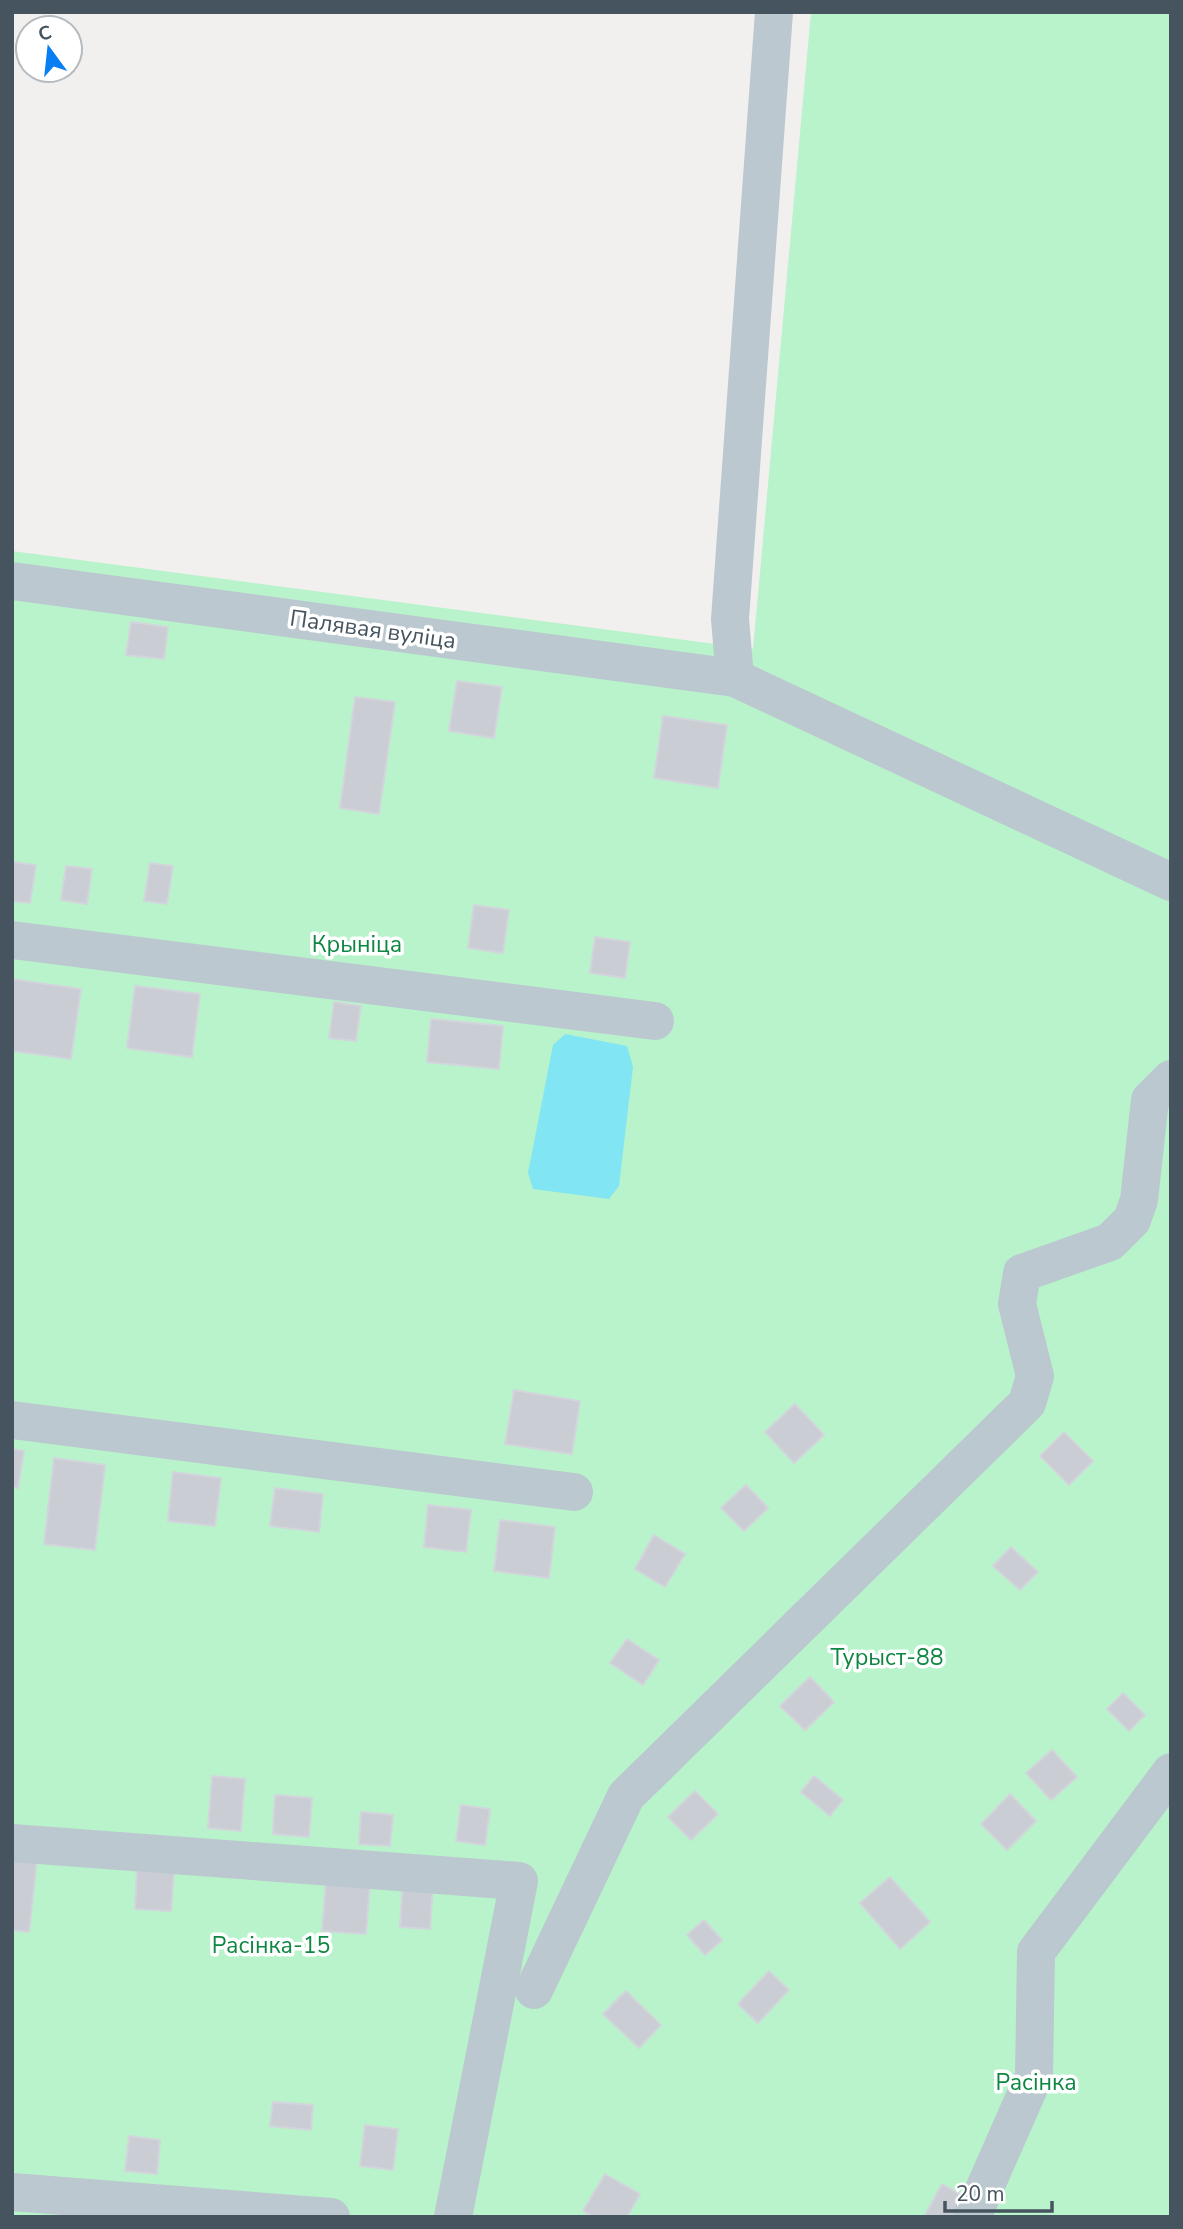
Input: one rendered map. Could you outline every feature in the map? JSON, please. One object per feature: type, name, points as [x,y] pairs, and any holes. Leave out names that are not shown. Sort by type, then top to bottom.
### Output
[{"type":"street","points":[[735,678],[730,619],[774,12]]},
{"type":"street","name":"Палявая вуліца","points":[[12,581],[735,678],[1171,882]]},
{"type":"street","points":[[12,940],[655,1021]]},
{"type":"street","points":[[534,1990],[626,1796],[1027,1404],[1035,1376],[1017,1304],[1022,1273],[1110,1242],[1132,1220],[1139,1200],[1150,1100],[1171,1079]]},
{"type":"street","points":[[12,1420],[574,1492]]},
{"type":"street","points":[[972,2217],[1034,2076],[1036,1952],[1171,1772]]},
{"type":"street","points":[[12,1843],[519,1881],[453,2217]]},
{"type":"street","points":[[12,2192],[331,2217]]},
{"type":"green space","points":[[811,12],[1171,12],[1171,2217],[12,2217],[12,551],[753,649]]},
{"type":"water","points":[[565,1034],[627,1046],[633,1067],[619,1186],[609,1199],[533,1189],[528,1173],[553,1045]]},
{"type":"building","points":[[131,622],[168,627],[164,659],[126,655]]},
{"type":"building","points":[[457,681],[502,687],[494,738],[449,731]]},
{"type":"building","points":[[355,697],[395,702],[379,814],[340,808]]},
{"type":"building","points":[[663,716],[727,725],[718,788],[654,778]]},
{"type":"building","points":[[12,862],[36,865],[30,903],[12,901]]},
{"type":"building","points":[[150,863],[173,866],[167,904],[144,901]]},
{"type":"building","points":[[66,866],[92,869],[87,904],[61,900]]},
{"type":"building","points":[[474,905],[509,910],[503,953],[468,948]]},
{"type":"building","points":[[595,937],[630,942],[625,978],[590,973]]},
{"type":"building","points":[[12,979],[81,989],[71,1059],[12,1051]]},
{"type":"building","points":[[135,986],[200,994],[192,1057],[127,1048]]},
{"type":"building","points":[[334,1002],[361,1006],[356,1041],[329,1038]]},
{"type":"building","points":[[431,1019],[503,1026],[499,1069],[427,1062]]},
{"type":"building","points":[[514,1390],[580,1401],[572,1454],[505,1444]]},
{"type":"building","points":[[795,1404],[824,1435],[794,1463],[765,1432]]},
{"type":"building","points":[[1064,1432],[1093,1461],[1069,1485],[1040,1456]]},
{"type":"building","points":[[12,1449],[24,1451],[18,1488],[12,1487]]},
{"type":"building","points":[[54,1458],[105,1465],[95,1550],[44,1544]]},
{"type":"building","points":[[173,1472],[221,1478],[215,1526],[168,1521]]},
{"type":"building","points":[[746,1485],[768,1508],[744,1531],[721,1508]]},
{"type":"building","points":[[275,1488],[323,1494],[319,1532],[270,1526]]},
{"type":"building","points":[[428,1505],[471,1510],[466,1552],[424,1547]]},
{"type":"building","points":[[500,1520],[555,1527],[549,1578],[494,1571]]},
{"type":"building","points":[[654,1535],[685,1554],[665,1587],[635,1569]]},
{"type":"building","points":[[1011,1547],[1038,1572],[1020,1590],[993,1566]]},
{"type":"building","points":[[627,1639],[659,1660],[643,1685],[610,1663]]},
{"type":"building","points":[[810,1677],[834,1702],[805,1730],[780,1706]]},
{"type":"building","points":[[1123,1693],[1145,1715],[1129,1731],[1107,1709]]},
{"type":"building","points":[[1052,1750],[1077,1777],[1051,1800],[1026,1773]]},
{"type":"building","points":[[212,1776],[245,1779],[241,1831],[208,1828]]},
{"type":"building","points":[[814,1776],[843,1800],[830,1816],[801,1792]]},
{"type":"building","points":[[695,1791],[718,1814],[691,1840],[668,1817]]},
{"type":"building","points":[[1010,1794],[1036,1821],[1007,1850],[981,1824]]},
{"type":"building","points":[[275,1795],[312,1798],[309,1837],[273,1834]]},
{"type":"building","points":[[461,1805],[490,1809],[485,1845],[456,1841]]},
{"type":"building","points":[[361,1812],[393,1815],[390,1846],[359,1844]]},
{"type":"building","points":[[12,1857],[37,1860],[29,1932],[12,1930]]},
{"type":"building","points":[[137,1870],[174,1873],[171,1911],[135,1909]]},
{"type":"building","points":[[890,1877],[930,1922],[900,1949],[860,1903]]},
{"type":"building","points":[[326,1880],[370,1883],[366,1934],[322,1931]]},
{"type":"building","points":[[403,1881],[433,1884],[430,1929],[400,1927]]},
{"type":"building","points":[[704,1920],[722,1940],[705,1955],[687,1935]]},
{"type":"building","points":[[769,1971],[789,1990],[758,2023],[738,2004]]},
{"type":"building","points":[[626,1991],[661,2025],[639,2048],[603,2014]]},
{"type":"building","points":[[273,2102],[313,2105],[311,2130],[270,2126]]},
{"type":"building","points":[[365,2125],[398,2129],[393,2170],[360,2166]]},
{"type":"building","points":[[129,2136],[160,2140],[157,2174],[125,2171]]},
{"type":"building","points":[[605,2174],[640,2194],[627,2217],[594,2217],[583,2211]]},
{"type":"building","points":[[942,2184],[965,2197],[955,2217],[924,2217]]},
{"type":"park label","name":"Крыніца","points":[[357,944]]},
{"type":"park label","name":"Турыст-88","points":[[887,1657]]},
{"type":"park label","name":"Расінка-15","points":[[271,1945]]},
{"type":"park label","name":"Расінка","points":[[1036,2082]]}]
